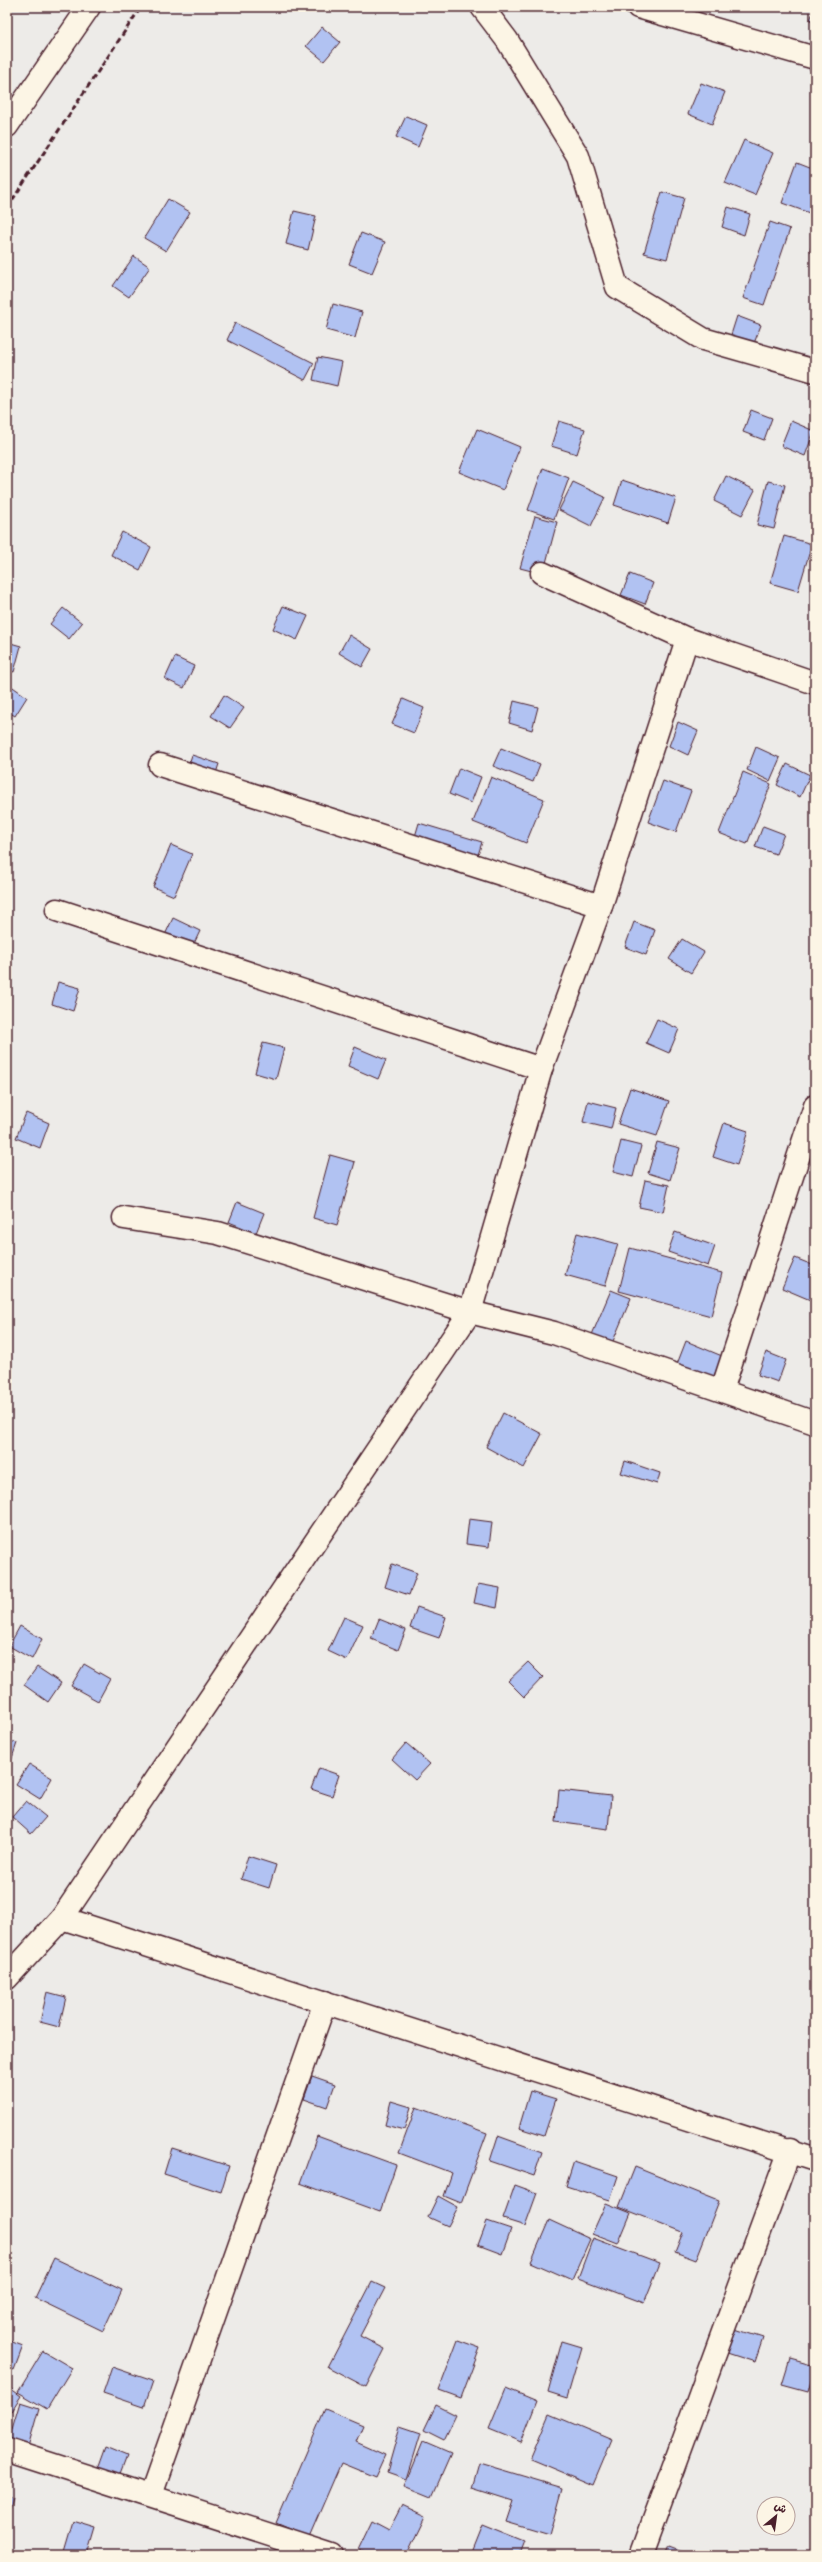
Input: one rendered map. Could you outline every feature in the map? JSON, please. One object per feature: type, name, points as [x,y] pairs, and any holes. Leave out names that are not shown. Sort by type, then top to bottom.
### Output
[{"type":"street","points":[[7,126],[89,7]]},
{"type":"street","points":[[482,7],[507,40],[578,156],[617,287],[703,340],[815,371]]},
{"type":"street","points":[[638,7],[815,58]]},
{"type":"street","points":[[542,573],[687,639],[815,683]]},
{"type":"street","points":[[7,1978],[62,1918],[470,1312],[541,1068],[601,906],[687,639]]},
{"type":"street","points":[[160,765],[601,906]]},
{"type":"street","points":[[57,910],[541,1068]]},
{"type":"street","points":[[722,1390],[815,1106]]},
{"type":"street","points":[[124,1218],[218,1233],[470,1312],[554,1333],[815,1423]]},
{"type":"street","points":[[62,1918],[790,2150],[815,2160]]},
{"type":"street","points":[[151,2495],[325,2002]]},
{"type":"street","points":[[640,2555],[790,2150]]},
{"type":"street","points":[[7,2450],[151,2495],[332,2555]]},
{"type":"building","points":[[815,7],[815,22],[810,20]]},
{"type":"building","points":[[322,27],[340,42],[324,61],[306,46]]},
{"type":"building","points":[[701,83],[725,92],[712,124],[688,114]]},
{"type":"building","points":[[406,116],[427,125],[418,147],[396,137]]},
{"type":"building","points":[[744,140],[773,153],[755,195],[725,183]]},
{"type":"building","points":[[797,162],[815,169],[815,215],[782,203]]},
{"type":"building","points":[[662,192],[684,198],[667,259],[644,253]]},
{"type":"building","points":[[168,199],[190,212],[166,251],[144,238]]},
{"type":"building","points":[[728,207],[750,214],[744,235],[722,227]]},
{"type":"building","points":[[294,211],[316,216],[308,250],[286,244]]},
{"type":"building","points":[[770,222],[790,229],[764,305],[743,298]]},
{"type":"building","points":[[361,233],[385,242],[372,273],[349,264]]},
{"type":"building","points":[[815,236],[815,253],[810,251]]},
{"type":"building","points":[[134,256],[150,267],[129,297],[113,286]]},
{"type":"building","points":[[333,304],[362,312],[355,338],[326,330]]},
{"type":"building","points":[[737,316],[761,325],[753,346],[730,338]]},
{"type":"building","points":[[235,323],[314,363],[305,380],[227,340]]},
{"type":"building","points":[[318,357],[342,362],[337,386],[313,380]]},
{"type":"building","points":[[751,410],[772,418],[764,440],[743,432]]},
{"type":"building","points":[[559,421],[585,429],[577,454],[551,446]]},
{"type":"building","points":[[791,421],[814,431],[805,456],[781,446]]},
{"type":"building","points":[[477,429],[520,447],[503,490],[459,472]]},
{"type":"building","points":[[543,468],[569,478],[554,519],[528,510]]},
{"type":"building","points":[[726,476],[755,490],[742,515],[714,501]]},
{"type":"building","points":[[622,480],[676,498],[668,523],[614,505]]},
{"type":"building","points":[[768,481],[785,485],[774,529],[757,525]]},
{"type":"building","points":[[573,482],[605,497],[591,526],[559,510]]},
{"type":"building","points":[[535,516],[557,522],[543,574],[520,568]]},
{"type":"building","points":[[122,532],[151,547],[140,570],[111,555]]},
{"type":"building","points":[[784,536],[812,544],[798,591],[770,583]]},
{"type":"building","points":[[630,574],[653,583],[645,604],[621,595]]},
{"type":"building","points":[[283,606],[308,616],[297,640],[273,629]]},
{"type":"building","points":[[63,608],[82,623],[69,639],[50,624]]},
{"type":"building","points":[[349,635],[372,649],[362,667],[339,653]]},
{"type":"building","points":[[7,642],[21,646],[14,672],[7,670]]},
{"type":"building","points":[[175,657],[194,666],[184,688],[165,679]]},
{"type":"building","points":[[7,683],[27,697],[15,716],[7,711]]},
{"type":"building","points":[[224,695],[244,708],[230,728],[211,716]]},
{"type":"building","points":[[403,699],[424,708],[414,733],[392,724]]},
{"type":"building","points":[[514,701],[538,707],[532,730],[509,723]]},
{"type":"building","points":[[678,722],[698,731],[688,755],[669,746]]},
{"type":"building","points":[[756,747],[780,758],[770,781],[747,770]]},
{"type":"building","points":[[501,748],[540,764],[533,782],[493,766]]},
{"type":"building","points":[[192,755],[219,764],[212,785],[185,776]]},
{"type":"building","points":[[787,764],[810,775],[800,797],[777,785]]},
{"type":"building","points":[[459,768],[481,777],[471,803],[449,794]]},
{"type":"building","points":[[743,772],[771,784],[747,844],[719,833]]},
{"type":"building","points":[[491,777],[544,799],[526,843],[473,822]]},
{"type":"building","points":[[663,781],[691,791],[676,832],[648,822]]},
{"type":"building","points":[[419,823],[482,842],[474,868],[411,850]]},
{"type":"building","points":[[763,826],[784,834],[776,854],[755,847]]},
{"type":"building","points":[[171,845],[192,854],[174,896],[153,887]]},
{"type":"building","points":[[173,918],[200,931],[191,950],[164,937]]},
{"type":"building","points":[[634,922],[655,930],[646,955],[625,947]]},
{"type":"building","points":[[682,939],[704,952],[691,973],[669,959]]},
{"type":"building","points":[[58,982],[80,988],[73,1011],[52,1004]]},
{"type":"building","points":[[657,1019],[679,1029],[669,1053],[646,1043]]},
{"type":"building","points":[[263,1043],[284,1048],[276,1079],[255,1073]]},
{"type":"building","points":[[355,1047],[386,1060],[378,1079],[348,1066]]},
{"type":"building","points":[[630,1088],[669,1101],[657,1136],[618,1124]]},
{"type":"building","points":[[588,1101],[616,1108],[611,1129],[583,1122]]},
{"type":"building","points":[[26,1113],[49,1123],[40,1148],[16,1138]]},
{"type":"building","points":[[724,1123],[748,1131],[737,1165],[713,1157]]},
{"type":"building","points":[[621,1141],[641,1146],[633,1177],[613,1172]]},
{"type":"building","points":[[657,1142],[680,1148],[670,1180],[648,1173]]},
{"type":"building","points":[[330,1155],[355,1162],[337,1225],[313,1218]]},
{"type":"building","points":[[645,1180],[669,1185],[663,1212],[639,1207]]},
{"type":"building","points":[[237,1202],[264,1213],[256,1233],[229,1222]]},
{"type":"building","points":[[675,1232],[715,1246],[708,1266],[668,1252]]},
{"type":"building","points":[[577,1233],[618,1244],[605,1286],[565,1275]]},
{"type":"building","points":[[630,1248],[722,1273],[711,1316],[619,1291]]},
{"type":"building","points":[[795,1258],[815,1266],[815,1302],[782,1288]]},
{"type":"building","points":[[611,1290],[631,1298],[611,1346],[591,1337]]},
{"type":"building","points":[[686,1341],[722,1356],[708,1391],[672,1377]]},
{"type":"building","points":[[766,1352],[786,1360],[778,1382],[758,1375]]},
{"type":"building","points":[[503,1413],[542,1434],[524,1468],[486,1447]]},
{"type":"building","points":[[625,1461],[660,1473],[657,1484],[621,1473]]},
{"type":"building","points":[[469,1519],[492,1522],[489,1547],[466,1544]]},
{"type":"building","points":[[392,1564],[417,1573],[409,1595],[385,1587]]},
{"type":"building","points":[[478,1584],[500,1588],[497,1608],[474,1603]]},
{"type":"building","points":[[417,1607],[446,1617],[439,1638],[410,1628]]},
{"type":"building","points":[[344,1617],[363,1625],[347,1660],[328,1651]]},
{"type":"building","points":[[379,1619],[406,1630],[398,1650],[371,1639]]},
{"type":"building","points":[[20,1626],[42,1639],[32,1659],[9,1646]]},
{"type":"building","points":[[528,1662],[543,1677],[524,1697],[508,1681]]},
{"type":"building","points":[[84,1664],[110,1679],[98,1701],[71,1686]]},
{"type":"building","points":[[37,1667],[61,1683],[48,1702],[24,1685]]},
{"type":"building","points":[[7,1740],[17,1743],[9,1767],[7,1766]]},
{"type":"building","points":[[406,1743],[430,1764],[415,1780],[392,1759]]},
{"type":"building","points":[[29,1764],[52,1778],[40,1799],[16,1784]]},
{"type":"building","points":[[319,1768],[339,1775],[332,1796],[311,1789]]},
{"type":"building","points":[[559,1790],[611,1796],[608,1829],[556,1822]]},
{"type":"building","points":[[26,1801],[46,1817],[31,1834],[12,1817]]},
{"type":"building","points":[[248,1856],[276,1865],[269,1888],[241,1879]]},
{"type":"building","points":[[47,1992],[66,1997],[59,2027],[40,2022]]},
{"type":"building","points":[[312,2076],[335,2084],[327,2107],[304,2099]]},
{"type":"building","points":[[530,2091],[556,2099],[544,2136],[519,2128]]},
{"type":"building","points":[[391,2101],[411,2107],[404,2130],[385,2125]]},
{"type":"building","points":[[416,2107],[487,2133],[461,2203],[444,2196],[452,2173],[399,2153]]},
{"type":"building","points":[[317,2136],[396,2165],[380,2212],[300,2183]]},
{"type":"building","points":[[498,2136],[542,2152],[534,2176],[490,2161]]},
{"type":"building","points":[[172,2148],[229,2166],[221,2192],[164,2174]]},
{"type":"building","points":[[574,2161],[618,2176],[610,2200],[566,2186]]},
{"type":"building","points":[[635,2167],[719,2201],[696,2260],[675,2252],[683,2232],[619,2207]]},
{"type":"building","points":[[515,2185],[537,2193],[525,2226],[503,2219]]},
{"type":"building","points":[[438,2196],[458,2207],[448,2226],[428,2217]]},
{"type":"building","points":[[606,2203],[631,2213],[618,2244],[592,2234]]},
{"type":"building","points":[[549,2220],[590,2239],[572,2280],[531,2262]]},
{"type":"building","points":[[487,2221],[511,2229],[502,2254],[478,2245]]},
{"type":"building","points":[[593,2238],[660,2263],[644,2303],[578,2278]]},
{"type":"building","points":[[54,2258],[122,2290],[103,2331],[35,2298]]},
{"type":"building","points":[[372,2282],[385,2288],[360,2336],[385,2349],[366,2387],[328,2367]]},
{"type":"building","points":[[735,2329],[763,2338],[755,2362],[727,2353]]},
{"type":"building","points":[[7,2340],[23,2346],[14,2370],[7,2367]]},
{"type":"building","points":[[458,2340],[480,2348],[461,2398],[439,2390]]},
{"type":"building","points":[[562,2341],[582,2347],[567,2398],[548,2392]]},
{"type":"building","points":[[43,2351],[72,2368],[47,2409],[18,2392]]},
{"type":"building","points":[[790,2359],[815,2366],[808,2392],[782,2385]]},
{"type":"building","points":[[112,2367],[153,2381],[144,2407],[103,2393]]},
{"type":"building","points":[[7,2386],[21,2396],[8,2416],[7,2415]]},
{"type":"building","points":[[506,2388],[537,2401],[521,2442],[489,2429]]},
{"type":"building","points":[[20,2402],[39,2408],[26,2454],[7,2446]]},
{"type":"building","points":[[436,2405],[456,2415],[444,2440],[424,2430]]},
{"type":"building","points":[[325,2409],[363,2425],[356,2442],[385,2455],[375,2477],[341,2463],[309,2537],[276,2523]]},
{"type":"building","points":[[550,2414],[612,2440],[593,2485],[531,2459]]},
{"type":"building","points":[[400,2426],[421,2433],[407,2479],[387,2472]]},
{"type":"building","points":[[423,2442],[451,2454],[432,2497],[405,2486]]},
{"type":"building","points":[[105,2447],[127,2456],[118,2480],[96,2472]]},
{"type":"building","points":[[479,2463],[563,2488],[550,2535],[506,2522],[513,2501],[472,2488]]},
{"type":"building","points":[[7,2496],[13,2498],[7,2519]]},
{"type":"building","points":[[402,2505],[425,2516],[406,2555],[369,2555],[358,2550],[372,2521],[389,2530]]},
{"type":"building","points":[[73,2521],[96,2528],[88,2555],[63,2555]]},
{"type":"building","points":[[482,2525],[524,2542],[519,2555],[470,2555]]},
{"type":"building","points":[[668,2546],[692,2555],[664,2555]]},
{"type":"railway","points":[[7,208],[141,7]]}]
